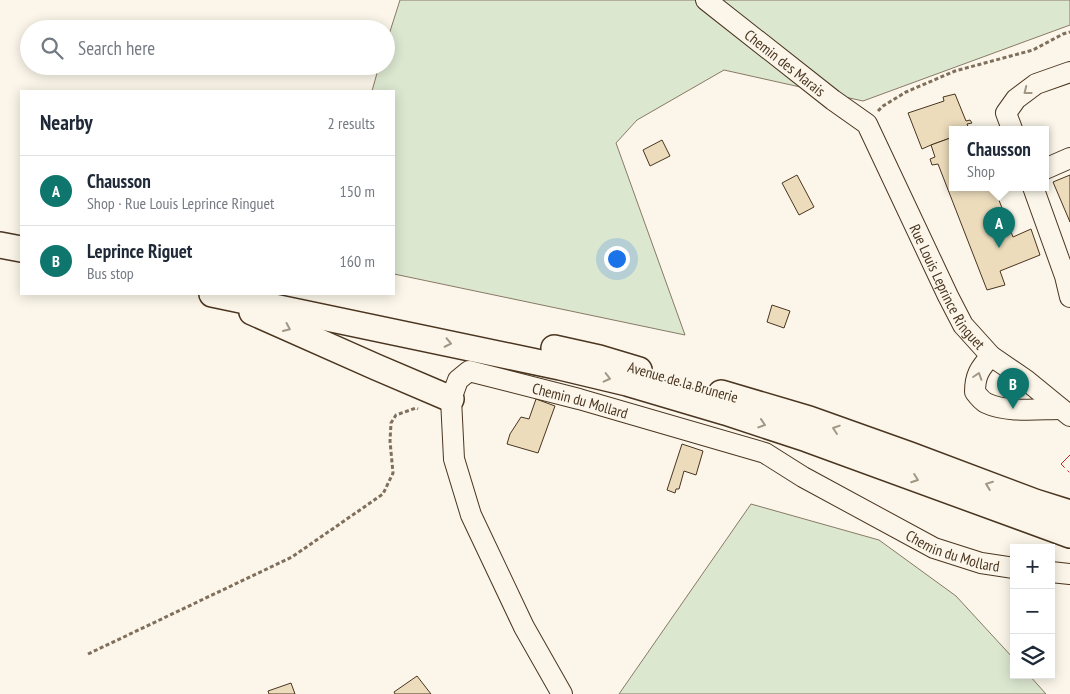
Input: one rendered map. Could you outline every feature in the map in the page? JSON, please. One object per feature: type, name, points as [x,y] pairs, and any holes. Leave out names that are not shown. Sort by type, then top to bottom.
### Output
[{"type":"main road","points":[[213,295],[451,399]]},
{"type":"main road","points":[[216,295],[560,367],[627,383],[807,439],[1070,535]]},
{"type":"main road","name":"Avenue de la Brunerie","points":[[290,295],[445,325],[599,358],[809,419],[1070,514]]},
{"type":"street","name":"Chemin des Marais","points":[[706,0],[833,100],[867,124]]},
{"type":"street","points":[[1011,126],[1006,114],[1016,99],[1036,84],[1070,72]]},
{"type":"street","name":"Rue Louis Leprince Ringuet","points":[[867,124],[963,325],[991,356],[1026,380],[1066,412]]},
{"type":"street","points":[[1049,167],[1070,158]]},
{"type":"street","points":[[1034,191],[1065,276],[1070,297]]},
{"type":"street","points":[[991,356],[979,370],[975,383],[975,392],[984,403],[1014,409],[1066,412]]},
{"type":"street","name":"Chemin du Mollard","points":[[562,694],[524,626],[471,515],[454,459],[451,399],[458,380],[469,371],[579,398],[765,453],[803,477],[934,548],[982,564],[1010,568]]},
{"type":"street","points":[[1055,572],[1070,574]]},
{"type":"path","points":[[867,124],[883,106],[906,92],[955,71],[1033,50],[1070,32]]},
{"type":"path","points":[[88,654],[292,557],[383,494],[393,473],[390,441],[391,423],[396,415],[416,408],[423,411]]},
{"type":"green space","points":[[400,0],[1070,0],[1070,25],[863,101],[724,70],[637,120],[616,143],[685,335],[395,274],[395,90],[372,90],[376,75],[395,75],[394,20]]},
{"type":"green space","points":[[751,504],[879,540],[956,596],[1010,655],[1010,679],[1033,679],[1046,694],[619,694]]},
{"type":"building","points":[[955,94],[966,121],[970,120],[972,123],[967,124],[968,126],[949,126],[949,138],[922,149],[908,113],[944,101],[943,97]]},
{"type":"building","points":[[949,138],[949,191],[996,191],[1013,237],[1031,229],[1040,255],[1000,271],[1005,285],[987,290],[938,164],[932,165],[930,159],[935,157],[931,145]]},
{"type":"building","points":[[662,140],[670,156],[650,166],[643,150]]},
{"type":"building","points":[[797,175],[814,207],[799,215],[782,183]]},
{"type":"building","points":[[1070,175],[1070,222],[1053,182]]},
{"type":"building","points":[[772,305],[790,311],[784,328],[767,322]]},
{"type":"building","points":[[536,399],[555,406],[538,453],[507,444],[510,434],[521,417],[529,419]]},
{"type":"building","points":[[682,444],[703,451],[696,475],[684,471],[679,489],[676,489],[675,493],[667,490]]},
{"type":"building","points":[[417,676],[431,694],[395,694],[394,692]]},
{"type":"building","points":[[291,683],[295,694],[269,694],[268,691]]},
{"type":"power","points":[[1070,455],[1061,464],[1070,473]]},
{"type":"place","name":"Chausson","points":[[999,248]]},
{"type":"place","name":"Leprince Riguet","points":[[1013,409]]}]
